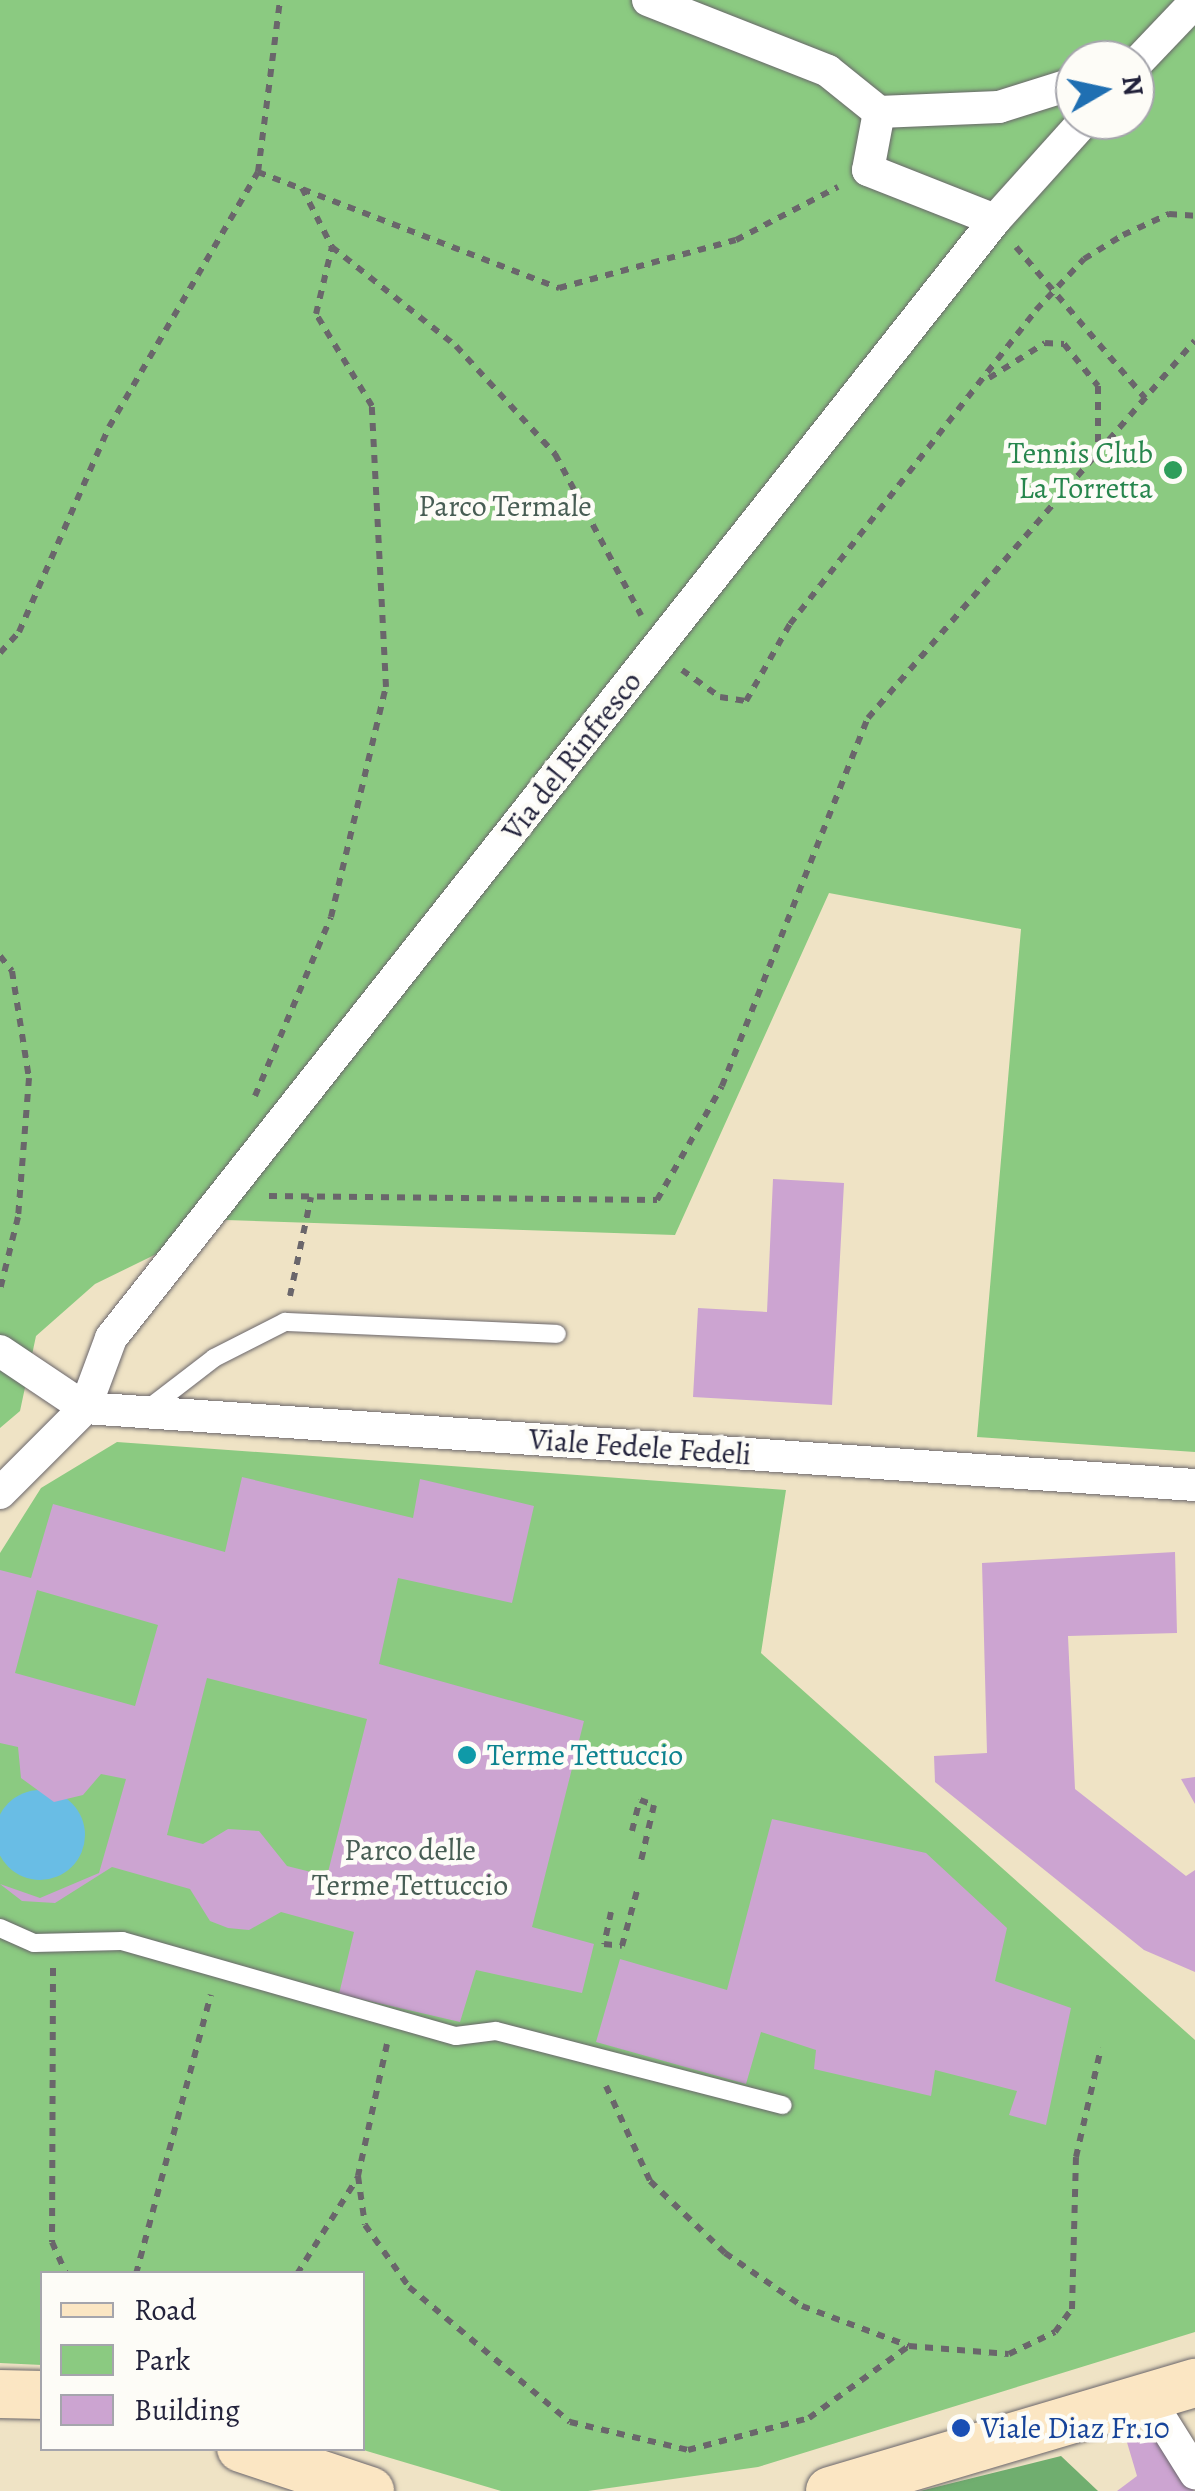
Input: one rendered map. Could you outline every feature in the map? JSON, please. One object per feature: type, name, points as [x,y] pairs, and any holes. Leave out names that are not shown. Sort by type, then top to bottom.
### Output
[{"type":"main road","points":[[830,2491],[1195,2383]]},
{"type":"main road","points":[[0,2394],[40,2395]]},
{"type":"main road","points":[[250,2451],[370,2491]]},
{"type":"street","points":[[648,0],[828,72],[879,112],[999,106],[1055,89]]},
{"type":"street","points":[[1155,44],[1195,2]]},
{"type":"street","points":[[879,112],[868,170],[986,232]]},
{"type":"street","name":"Via del Rinfresco","points":[[85,1408],[111,1338],[986,232],[1067,140]]},
{"type":"street","points":[[0,1351],[85,1408],[0,1493]]},
{"type":"street","name":"Viale Fedele Fedeli","points":[[85,1408],[1195,1485]]},
{"type":"street","points":[[1148,2398],[1195,2472]]},
{"type":"lane","points":[[144,1412],[214,1358],[285,1322],[557,1334]]},
{"type":"lane","points":[[0,1928],[54,1943],[122,1941],[393,2018],[598,2056],[783,2105]]},
{"type":"path","points":[[0,653],[19,632],[109,427],[258,172],[280,0]]},
{"type":"path","points":[[258,172],[560,288],[736,240],[868,170]]},
{"type":"path","points":[[302,188],[332,247],[456,346],[554,454],[655,651],[720,697],[746,701],[790,624],[1084,258],[1169,214],[1195,216]]},
{"type":"path","points":[[986,232],[1144,398]]},
{"type":"path","points":[[248,1110],[331,916],[386,687],[372,406],[316,314],[332,247]]},
{"type":"path","points":[[225,1195],[658,1200],[722,1086],[868,718],[1195,341]]},
{"type":"path","points":[[984,382],[1045,344],[1064,344],[1098,386],[1098,452]]},
{"type":"path","points":[[0,956],[12,971],[29,1078],[18,1218],[0,1290]]},
{"type":"path","points":[[285,1322],[312,1198]]},
{"type":"path","points":[[632,1830],[640,1800],[654,1805],[642,1861]]},
{"type":"path","points":[[611,1912],[604,1944],[622,1946],[638,1887]]},
{"type":"path","points":[[54,1943],[52,2242],[65,2271]]},
{"type":"path","points":[[137,2271],[218,1968]]},
{"type":"path","points":[[300,2271],[358,2176],[393,2018]]},
{"type":"path","points":[[598,2056],[614,2114],[650,2181],[726,2253],[802,2306],[909,2346],[1009,2354],[1055,2332],[1072,2309],[1076,2156],[1101,2048]]},
{"type":"path","points":[[358,2176],[365,2226],[409,2286],[570,2422],[688,2450],[809,2418],[909,2346]]},
{"type":"green space","name":"Parco Termale","points":[[0,0],[1195,0],[1195,1452],[977,1437],[1021,929],[829,893],[675,1235],[226,1220],[95,1284],[36,1336],[20,1411],[0,1428]]},
{"type":"green space","name":"Parco delle Terme Tettuccio","points":[[117,1442],[786,1490],[761,1653],[1195,2040],[1195,2332],[758,2467],[588,2491],[501,2491],[365,2450],[365,2271],[40,2271],[40,2365],[0,2363],[0,1553],[41,1488]]},
{"type":"green space","points":[[1061,2456],[1098,2491],[920,2491]]},
{"type":"water","points":[[40,1790],[65,1797],[78,1810],[84,1826],[84,1844],[78,1860],[57,1877],[23,1877],[8,1867],[-1,1854],[-1,1816],[8,1803],[23,1793]]},
{"type":"building","points":[[773,1179],[844,1183],[832,1405],[693,1397],[698,1308],[767,1312]]},
{"type":"building","name":"Terme Tettuccio","points":[[242,1477],[413,1518],[420,1479],[534,1506],[512,1603],[398,1578],[379,1664],[584,1721],[532,1927],[594,1944],[582,1993],[476,1970],[460,2022],[339,1994],[354,1932],[281,1912],[249,1930],[228,1928],[210,1921],[190,1889],[112,1867],[55,1903],[22,1901],[0,1884],[40,1898],[99,1873],[126,1779],[101,1774],[83,1795],[54,1802],[21,1778],[18,1747],[0,1743],[0,1570],[31,1578],[53,1504],[225,1552]],"holes":[[[37,1590],[158,1625],[135,1706],[15,1673]],[[207,1678],[367,1719],[327,1876],[287,1866],[259,1831],[228,1829],[203,1844],[167,1835]]]},
{"type":"building","points":[[1175,1552],[1177,1633],[1068,1636],[1075,1789],[1186,1876],[1195,1870],[1195,1972],[1144,1950],[935,1782],[934,1756],[987,1753],[982,1563]]},
{"type":"building","points":[[1195,1777],[1195,1804],[1181,1779]]},
{"type":"building","points":[[772,1819],[926,1853],[1007,1928],[995,1981],[1071,2008],[1046,2125],[1009,2115],[1017,2091],[935,2070],[931,2096],[814,2069],[816,2050],[761,2032],[746,2084],[596,2042],[620,1959],[727,1990]]},
{"type":"building","points":[[1156,2432],[1194,2491],[1117,2491],[1137,2476],[1126,2439]]},
{"type":"place","name":"Tennis Club La Torretta","points":[[1173,470]]},
{"type":"place","name":"Terme Tettuccio","points":[[467,1755]]},
{"type":"place","name":"Viale Diaz Fr.10","points":[[961,2428]]}]
